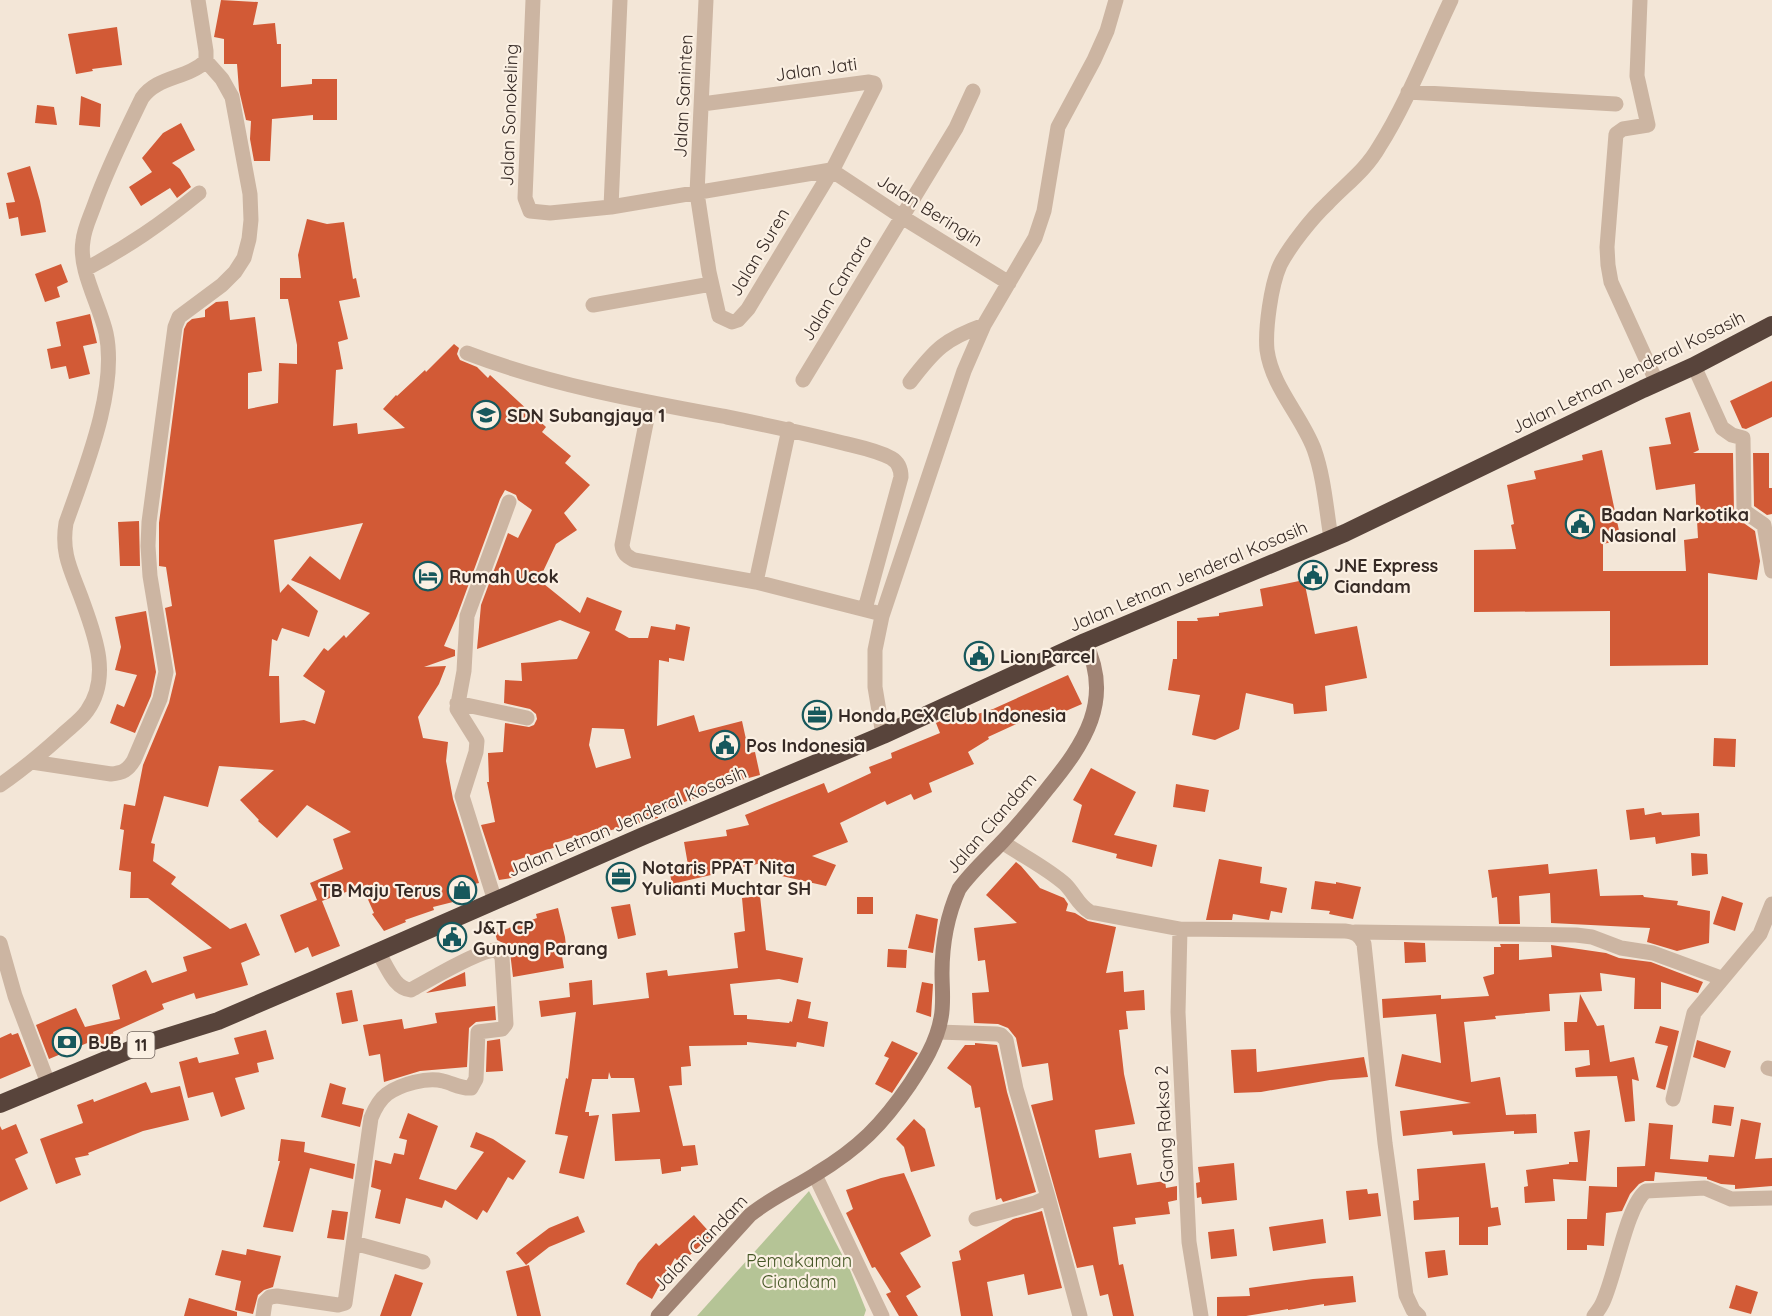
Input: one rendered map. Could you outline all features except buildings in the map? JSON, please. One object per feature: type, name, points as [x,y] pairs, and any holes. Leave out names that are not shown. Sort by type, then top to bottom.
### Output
[{"type":"highway","name":"Jalan Letnan Jenderal Kosasih","points":[[48,1083],[144,1044],[218,1021],[884,735],[1085,642],[1345,533],[1694,366],[1772,325]]},
{"type":"highway","name":"11","points":[[0,1104],[48,1083]]},
{"type":"street","points":[[32,762],[111,774],[122,773],[134,760],[164,686],[165,664],[150,576],[148,546],[149,522],[174,327],[179,317],[222,285],[235,272],[244,258],[251,219],[250,194],[232,97],[227,86],[206,61],[198,0]]},
{"type":"street","name":"Jalan Sonokeling","points":[[532,0],[525,198],[530,210],[550,213],[611,207]]},
{"type":"street","points":[[620,0],[611,207],[831,170]]},
{"type":"street","name":"Jalan Saninten","points":[[698,193],[706,0]]},
{"type":"street","points":[[884,735],[875,687],[875,650],[882,616],[964,371],[984,325],[1026,256],[1040,224],[1058,127],[1094,60],[1107,31],[1116,0]]},
{"type":"street","points":[[1332,538],[1320,469],[1313,447],[1270,363],[1267,349],[1271,298],[1280,265],[1313,220],[1372,159],[1380,146],[1451,0]]},
{"type":"street","points":[[1640,0],[1637,76],[1648,124],[1623,129],[1616,134],[1607,247],[1611,282],[1657,383]]},
{"type":"street","points":[[0,785],[32,762],[86,714],[93,702],[98,685],[100,667],[98,649],[64,551],[66,523],[103,406],[109,372],[106,334],[82,253],[85,232],[103,181],[147,90],[155,84],[199,68],[206,61]]},
{"type":"street","name":"Jalan Jati","points":[[702,104],[874,83],[874,90],[831,170]]},
{"type":"street","name":"Jalan Camara","points":[[803,380],[956,128],[973,91]]},
{"type":"street","points":[[1408,92],[1616,104]]},
{"type":"street","name":"Jalan Beringin","points":[[831,170],[1009,283]]},
{"type":"street","name":"Jalan Suren","points":[[698,193],[711,284],[719,316],[732,322],[738,320],[748,309],[831,170]]},
{"type":"street","points":[[86,269],[128,247],[164,222],[199,193]]},
{"type":"street","points":[[592,305],[711,284]]},
{"type":"street","points":[[910,382],[942,344],[984,325]]},
{"type":"street","points":[[467,353],[502,367],[650,403],[789,429],[874,451],[892,459],[901,470],[898,493],[865,609]]},
{"type":"street","points":[[1694,366],[1722,428],[1732,435],[1743,438],[1744,511],[1764,525],[1772,571]]},
{"type":"street","points":[[650,403],[622,545],[622,551],[626,556],[634,560],[756,582],[865,609],[882,616]]},
{"type":"street","points":[[756,582],[789,429]]},
{"type":"street","points":[[495,901],[462,802],[463,790],[476,752],[477,741],[458,714],[457,703],[464,671],[467,616],[509,502]]},
{"type":"street","name":"Jalan Ciandam","points":[[658,1316],[750,1215],[763,1204],[815,1175],[857,1146],[879,1126],[892,1111],[925,1060],[942,1017],[944,936],[952,904],[966,879],[1002,842],[1070,761],[1091,725],[1097,687],[1091,655],[1085,642]]},
{"type":"street","points":[[457,703],[526,718]]},
{"type":"street","points":[[1002,842],[1059,879],[1068,887],[1082,908],[1090,912],[1180,929],[1576,934],[1622,948],[1653,953],[1721,978]]},
{"type":"street","points":[[1673,1099],[1694,1013],[1760,934],[1772,904]]},
{"type":"street","name":"Gang Raksa 2","points":[[1180,929],[1178,1012],[1189,1242],[1201,1316]]},
{"type":"street","points":[[1355,932],[1364,944],[1385,1143],[1406,1295],[1413,1310],[1419,1316]]},
{"type":"street","points":[[0,943],[15,996],[48,1083]]},
{"type":"street","points":[[263,1316],[265,1302],[270,1297],[344,1304],[371,1118],[375,1107],[388,1093],[428,1080],[444,1081],[465,1089],[471,1088],[476,1078],[478,1032],[502,1029],[507,1024],[502,957],[497,950],[476,956],[411,990],[398,986],[378,952]]},
{"type":"street","points":[[938,1032],[997,1034],[1006,1040],[1016,1089],[1080,1316]]},
{"type":"street","points":[[815,1175],[882,1316]]},
{"type":"street","points":[[1594,1316],[1602,1306],[1623,1238],[1637,1200],[1642,1193],[1705,1188],[1731,1199],[1772,1198]]},
{"type":"street","points":[[976,1219],[1035,1203],[1048,1197]]},
{"type":"street","points":[[354,1243],[423,1262]]},
{"type":"green space","name":"Pemakaman Ciandam","points":[[809,1191],[850,1270],[866,1310],[864,1316],[697,1316]]},
{"type":"place","name":"SDN Subangjaya 1","points":[[486,415]]},
{"type":"place","name":"Badan Narkotika Nasional","points":[[1580,524]]},
{"type":"place","name":"JNE Express Ciandam","points":[[1313,575]]},
{"type":"place","name":"Rumah Ucok","points":[[428,576]]},
{"type":"place","name":"Lion Parcel","points":[[979,656]]},
{"type":"place","name":"Honda PCX Club Indonesia","points":[[817,715]]},
{"type":"place","name":"Pos Indonesia","points":[[725,745]]},
{"type":"place","name":"Notaris PPAT Nita Yulianti Muchtar SH","points":[[621,877]]},
{"type":"place","name":"TB Maju Terus","points":[[462,890]]},
{"type":"place","name":"J&T CP Gunung Parang","points":[[452,937]]},
{"type":"place","name":"BJB","points":[[67,1042]]}]
